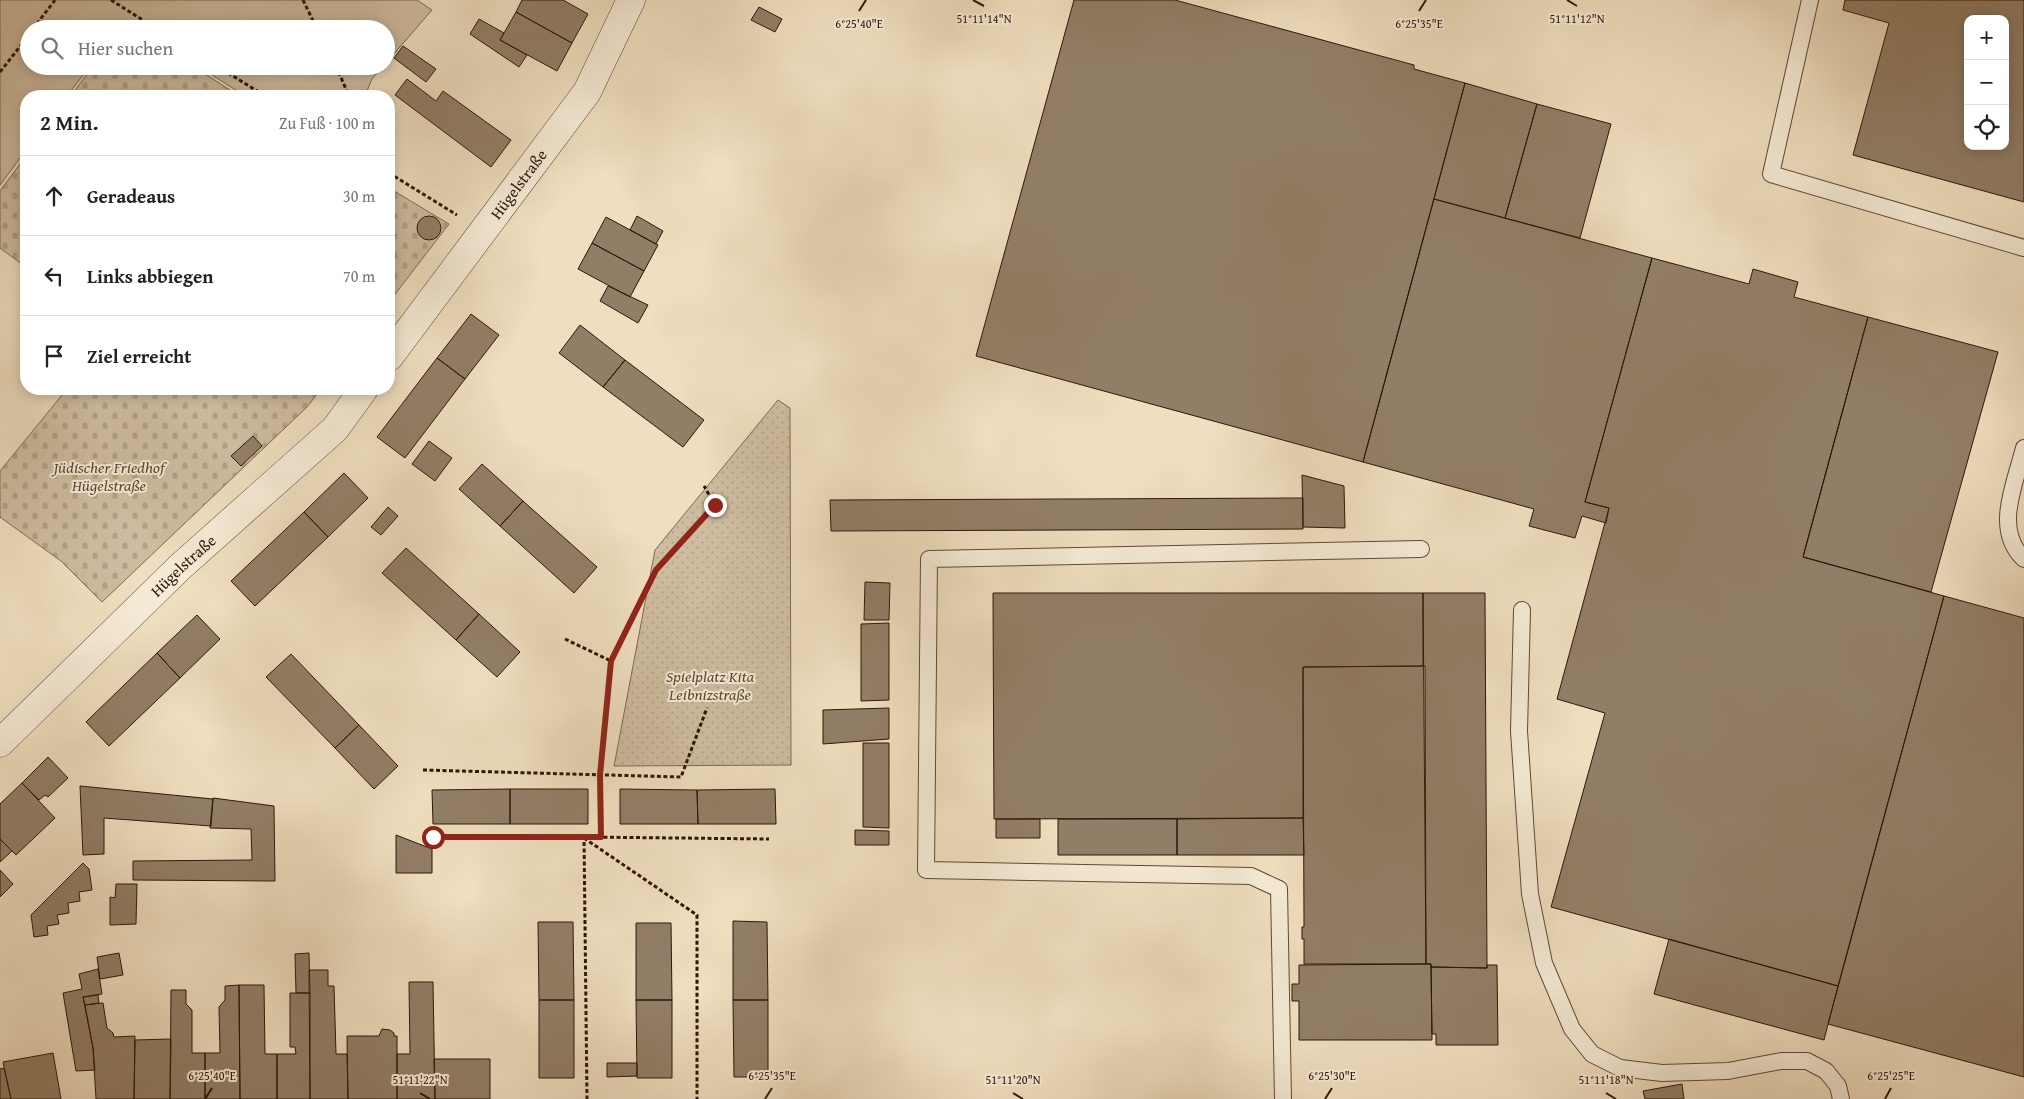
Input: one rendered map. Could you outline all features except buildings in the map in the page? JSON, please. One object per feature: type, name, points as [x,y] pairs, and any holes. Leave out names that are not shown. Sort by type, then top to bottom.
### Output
[{"type":"street","name":"Hügelstraße","points":[[395,348],[587,92],[631,0]]},
{"type":"street","name":"Hügelstraße","points":[[0,743],[180,567],[334,429],[360,395]]},
{"type":"lane","points":[[1810,0],[1771,174],[2024,248]]},
{"type":"lane","points":[[2024,448],[2008,513],[2008,533],[2015,550],[2024,559]]},
{"type":"lane","points":[[1283,1099],[1279,889],[1251,876],[926,870],[929,559],[1421,549]]},
{"type":"lane","points":[[1522,610],[1519,731],[1530,894],[1544,963],[1572,1029],[1592,1054],[1620,1068],[1662,1073],[1728,1071],[1781,1061],[1807,1061],[1826,1071],[1838,1086],[1841,1099]]},
{"type":"path","points":[[40,20],[55,0]]},
{"type":"path","points":[[111,0],[143,20]]},
{"type":"path","points":[[303,0],[313,20]]},
{"type":"path","points":[[0,72],[20,46]]},
{"type":"path","points":[[231,75],[255,90]]},
{"type":"path","points":[[340,75],[346,90]]},
{"type":"path","points":[[395,177],[483,231]]},
{"type":"path","points":[[601,837],[600,775],[611,661],[656,570],[715,505],[704,486]]},
{"type":"path","points":[[566,638],[611,661]]},
{"type":"path","points":[[423,770],[682,777],[707,708]]},
{"type":"path","points":[[433,837],[769,839]]},
{"type":"path","points":[[584,837],[587,1099]]},
{"type":"path","points":[[584,837],[697,915],[697,1099]]},
{"type":"green space","points":[[0,0],[417,0],[432,10],[395,53],[395,20],[20,20],[20,75],[83,75],[72,90],[20,90],[20,158],[0,185]]},
{"type":"green space","points":[[86,75],[207,75],[230,90],[75,90]]},
{"type":"green space","points":[[212,75],[375,75],[367,90],[236,90]]},
{"type":"green space","points":[[20,164],[20,263],[0,248],[0,191]]},
{"type":"green space","points":[[395,192],[449,224],[395,294]]},
{"type":"green space","name":"Jüdischer Friedhof Hügelstraße","points":[[62,395],[316,395],[307,407],[102,602],[61,561],[0,517],[0,471]]},
{"type":"green space","name":"Spielplatz Kita Leibnizstraße","points":[[778,400],[790,408],[791,765],[614,766],[655,550]]},
{"type":"route","points":[[433,837],[601,837],[600,775],[611,661],[656,570],[715,505]]}]
